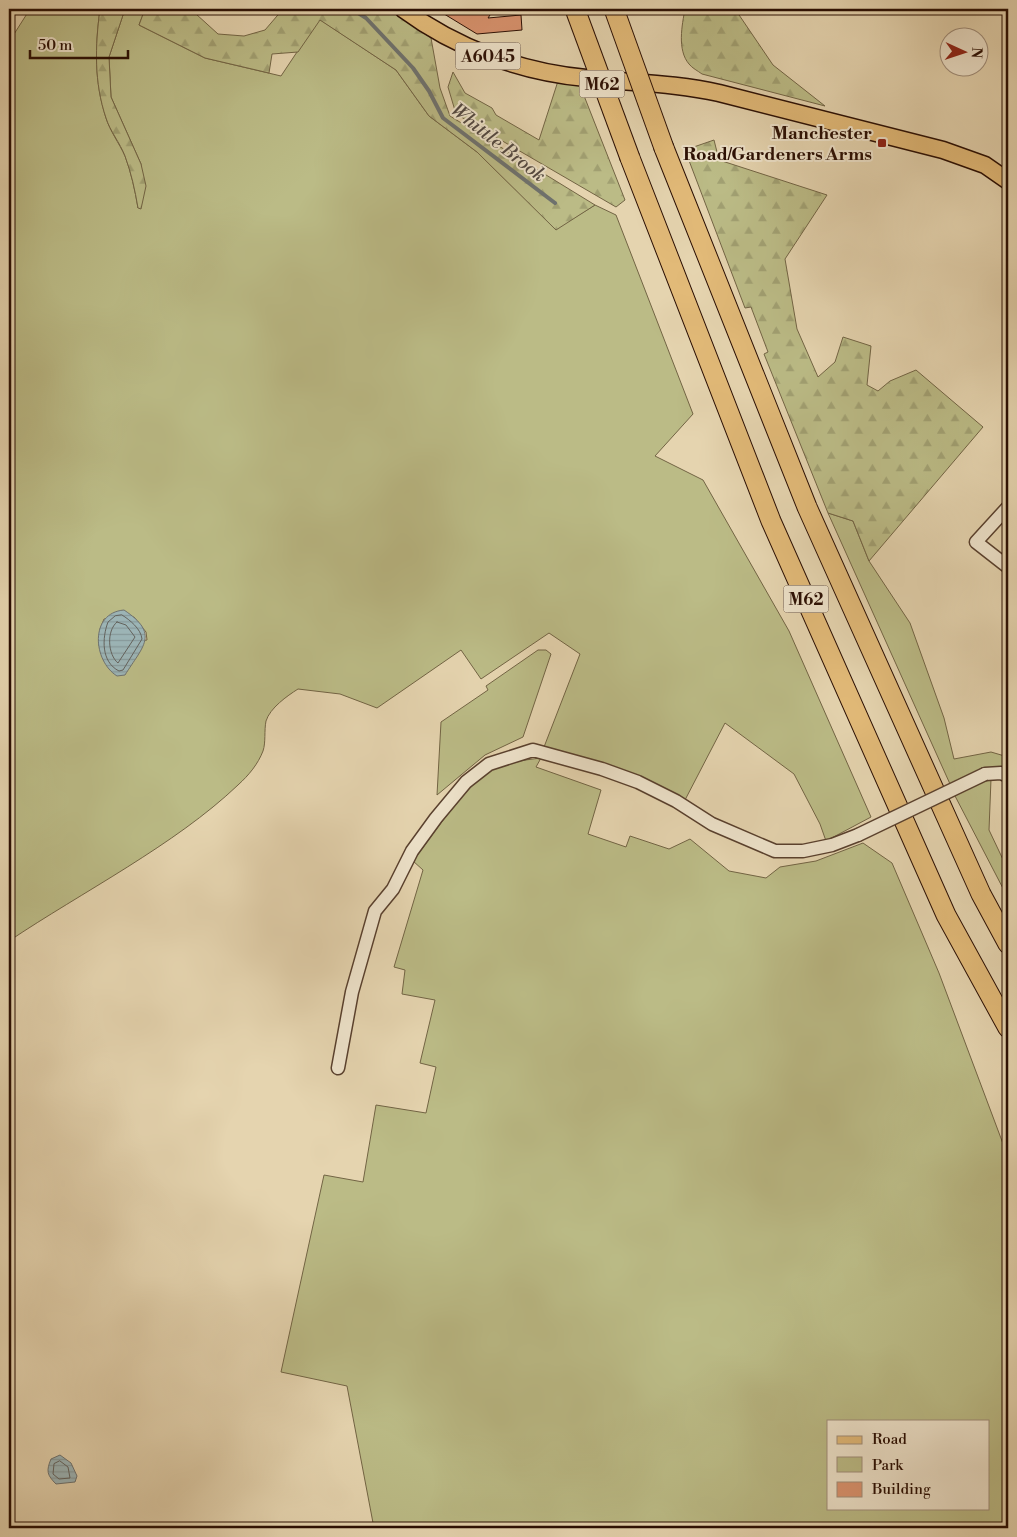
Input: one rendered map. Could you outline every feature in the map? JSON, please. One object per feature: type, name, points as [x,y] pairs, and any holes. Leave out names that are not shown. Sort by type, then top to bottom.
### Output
[{"type":"highway","name":"M62","points":[[574,9],[771,521],[946,915],[1008,1028]]},
{"type":"highway","name":"M62","points":[[614,9],[664,148],[807,507],[982,894],[1008,944]]},
{"type":"main road","name":"A6045","points":[[403,9],[458,43],[510,63],[584,78],[684,86],[719,93],[943,150],[985,165],[1008,181]]},
{"type":"street","points":[[1008,507],[976,542],[1008,568]]},
{"type":"street","points":[[338,1068],[352,992],[375,911],[392,889],[412,851],[436,818],[466,782],[489,764],[533,750],[602,769],[638,782],[676,801],[712,824],[775,851],[803,851],[832,845],[858,835],[985,774],[1001,773],[1008,776]]},
{"type":"green space","points":[[30,9],[100,9],[97,37],[99,91],[108,123],[127,162],[138,208],[141,164],[111,97],[109,57],[125,9],[145,9],[139,25],[205,58],[281,76],[319,19],[396,70],[429,116],[477,152],[556,229],[595,205],[616,215],[693,414],[655,456],[703,480],[789,631],[871,817],[826,841],[820,824],[794,774],[725,723],[685,800],[544,747],[580,654],[549,633],[481,679],[461,650],[377,708],[340,694],[298,689],[279,703],[268,716],[265,725],[263,751],[253,769],[213,807],[157,848],[9,941],[9,42]],"holes":[[[134,617],[146,632],[147,640],[99,646],[100,629],[104,619]]]},
{"type":"green space","points":[[100,9],[125,9],[109,57],[111,97],[141,164],[146,186],[141,209],[138,208],[133,181],[125,156],[106,118],[99,91],[97,37]]},
{"type":"green space","points":[[145,9],[197,9],[196,14],[218,34],[244,36],[265,30],[283,9],[389,9],[431,38],[440,88],[450,116],[595,205],[556,230],[477,152],[429,116],[396,70],[320,20],[298,52],[272,54],[269,73],[205,58],[139,25]]},
{"type":"green space","points":[[685,9],[735,9],[773,65],[825,106],[702,74],[690,65],[683,52],[682,30]]},
{"type":"green space","points":[[453,72],[465,93],[492,108],[496,115],[539,140],[558,81],[579,83],[625,200],[616,207],[456,114],[448,87]]},
{"type":"green space","points":[[714,140],[719,160],[827,195],[785,259],[797,329],[818,377],[835,362],[843,337],[871,346],[867,385],[878,391],[890,381],[916,370],[983,427],[869,561],[853,521],[828,513],[764,354],[768,352],[751,307],[745,308],[685,150]]},
{"type":"green space","points":[[828,513],[853,521],[869,561],[910,623],[944,718],[954,759],[991,752],[1008,757],[1008,770],[985,768],[950,784]]},
{"type":"green space","points":[[538,650],[546,650],[551,654],[523,737],[485,755],[437,795],[441,722],[488,690],[486,686]]},
{"type":"green space","points":[[541,758],[536,767],[601,790],[588,834],[626,847],[630,836],[669,849],[690,839],[729,871],[766,878],[780,867],[816,861],[863,843],[892,863],[939,973],[1008,1157],[1008,1528],[374,1528],[347,1386],[281,1372],[324,1175],[363,1182],[376,1105],[426,1113],[436,1067],[420,1063],[435,1000],[402,994],[405,970],[394,967],[423,870],[413,861],[456,804],[475,783],[497,767]]},
{"type":"green space","points":[[987,778],[991,779],[989,830],[1008,870],[1008,898],[954,794]]},
{"type":"water","points":[[124,610],[142,626],[145,633],[145,641],[138,656],[125,675],[117,676],[103,660],[98,638],[100,628],[105,619],[113,613]]},
{"type":"water","points":[[60,1455],[71,1463],[77,1476],[75,1482],[56,1484],[49,1475],[48,1467],[51,1459]]},
{"type":"building","points":[[436,9],[494,9],[488,18],[521,15],[522,30],[477,34]]},
{"type":"waterway","name":"Whittle Brook","points":[[352,9],[366,18],[413,68],[429,91],[443,118],[555,203]]},
{"type":"place","name":"Manchester Road/Gardeners Arms","points":[[882,143]]}]
